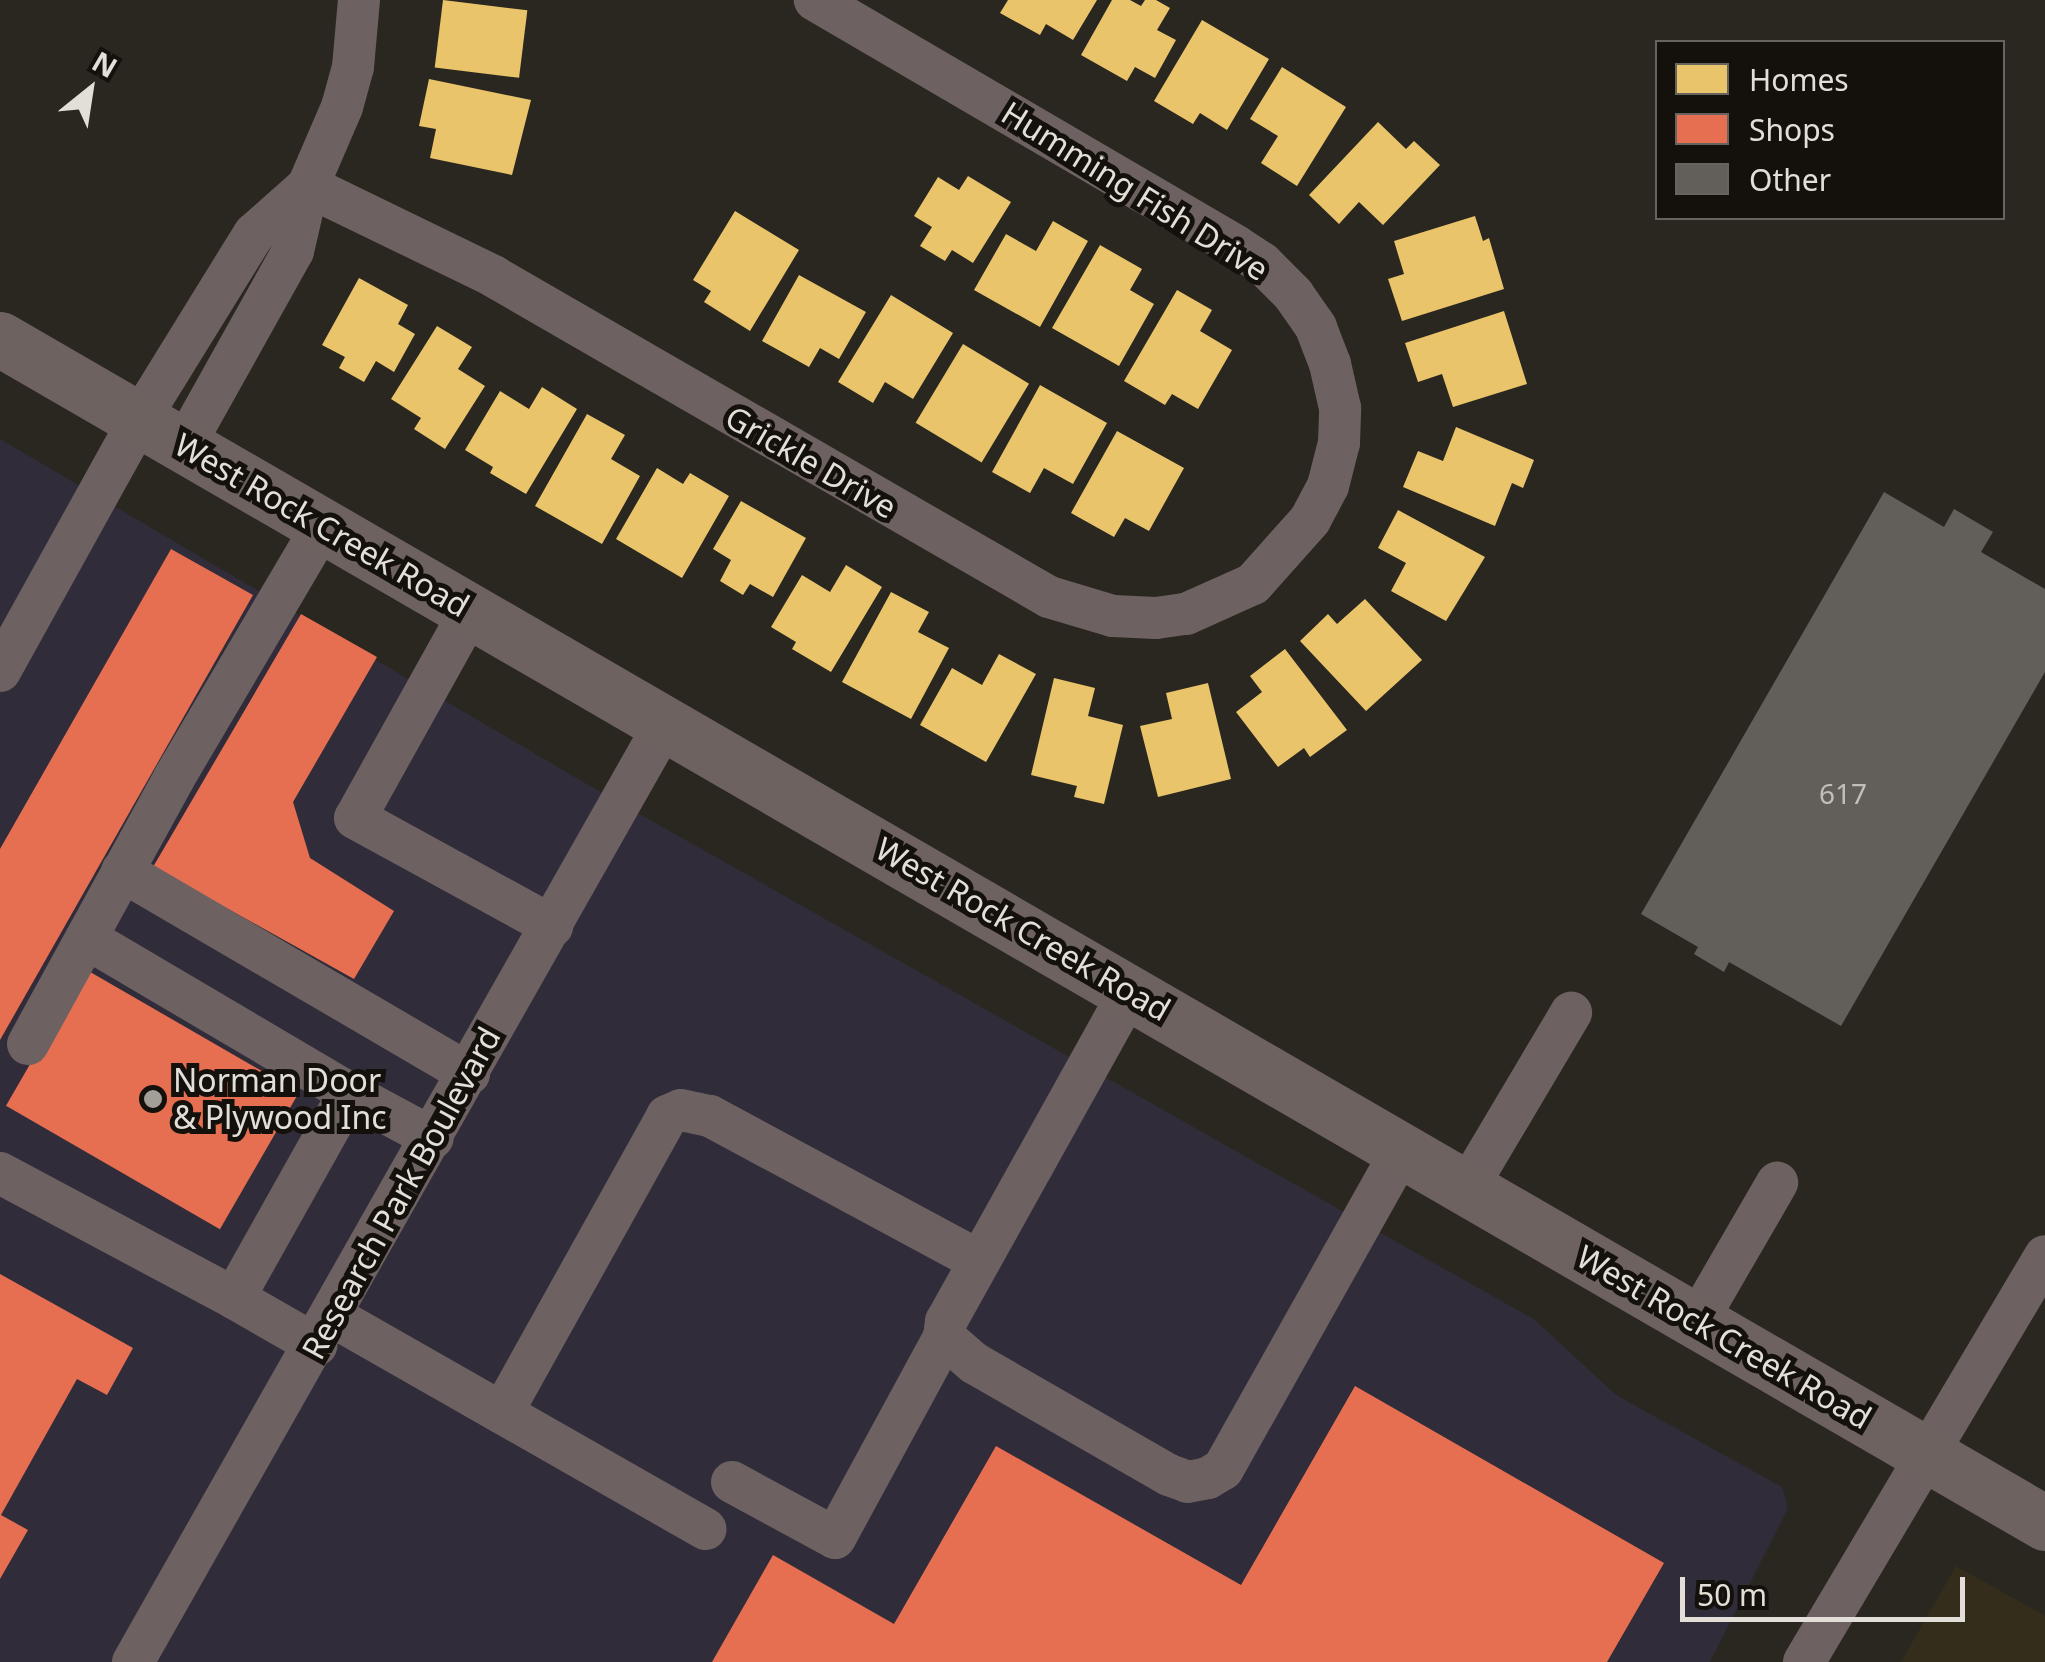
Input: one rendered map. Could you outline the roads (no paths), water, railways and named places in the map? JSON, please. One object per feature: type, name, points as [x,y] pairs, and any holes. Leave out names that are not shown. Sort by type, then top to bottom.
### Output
[{"type":"main road","name":"West Rock Creek Road","points":[[0,339],[2045,1523]]},
{"type":"street","points":[[0,672],[162,433],[293,251],[308,186],[349,80],[358,0]]},
{"type":"street","name":"Humming Fish Drive","points":[[816,0],[1236,246],[1262,263],[1294,295],[1316,326],[1340,408],[1338,444],[1328,486],[1310,520]]},
{"type":"street","name":"Grickle Drive","points":[[308,186],[493,276],[990,566],[1081,610],[1156,618],[1186,614],[1221,601],[1253,584],[1310,520]]},
{"type":"street","points":[[28,1044],[122,872],[324,525]]},
{"type":"street","points":[[471,610],[355,818],[552,926]]},
{"type":"street","name":"Research Park Boulevard","points":[[133,1662],[666,722]]},
{"type":"street","points":[[122,872],[469,1074]]},
{"type":"street","points":[[86,938],[432,1138]]},
{"type":"street","points":[[732,1482],[835,1538],[944,1337],[946,1321],[1130,991]]},
{"type":"street","points":[[1468,1188],[1571,1013]]},
{"type":"street","points":[[234,1298],[349,1093]]},
{"type":"street","points":[[502,1413],[667,1116],[681,1110],[710,1116],[979,1262]]},
{"type":"street","points":[[944,1337],[974,1362],[1169,1475],[1188,1482],[1208,1478],[1223,1470],[1402,1150]]},
{"type":"street","points":[[0,1174],[234,1298],[324,1331],[502,1413],[705,1529]]},
{"type":"street","points":[[1696,1321],[1777,1183]]},
{"type":"street","points":[[1804,1662],[2045,1256]]},
{"type":"place","name":"Norman Door & Plywood Inc","points":[[153,1099]]}]
